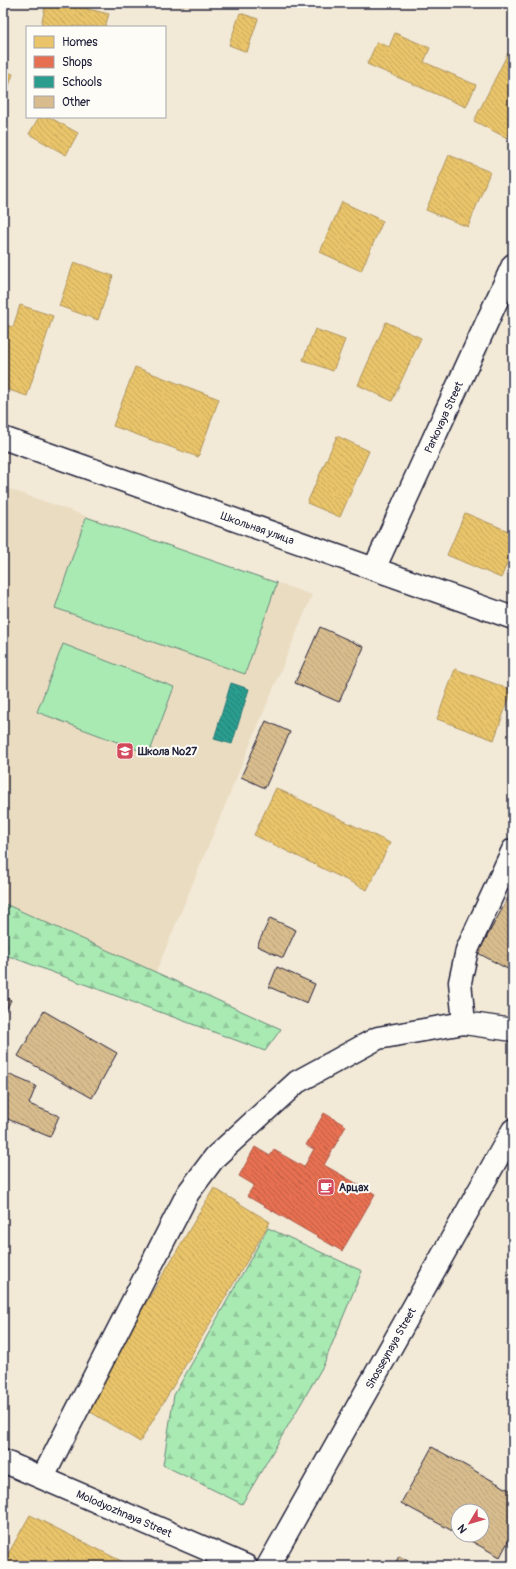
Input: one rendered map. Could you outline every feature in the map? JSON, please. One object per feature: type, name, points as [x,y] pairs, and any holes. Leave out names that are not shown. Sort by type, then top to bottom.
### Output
[{"type":"street","name":"Parkovaya Street","points":[[374,569],[513,265]]},
{"type":"street","name":"Школьная улица","points":[[3,438],[513,618]]},
{"type":"street","points":[[464,1023],[460,982],[467,950],[513,850]]},
{"type":"street","points":[[43,1477],[188,1193],[215,1157],[297,1082],[378,1038],[464,1023],[513,1030]]},
{"type":"street","name":"Shosseynaya Street","points":[[268,1566],[513,1130]]},
{"type":"street","name":"Molodyozhnaya Street","points":[[3,1461],[246,1566]]},
{"type":"shaded area","name":"Школа №27","points":[[3,487],[312,595],[156,972],[3,907]]},
{"type":"green space","points":[[86,517],[277,583],[245,674],[55,608]]},
{"type":"green space","points":[[63,644],[174,687],[149,754],[37,712]]},
{"type":"green space","points":[[3,903],[281,1029],[265,1051],[3,954]]},
{"type":"green space","points":[[268,1228],[362,1271],[323,1366],[242,1504],[163,1465],[174,1395]]},
{"type":"building: Homes","points":[[46,3],[63,3],[109,14],[105,26],[41,26]]},
{"type":"building: Homes","points":[[240,13],[258,19],[247,52],[229,45]]},
{"type":"building: Homes","points":[[395,33],[430,48],[424,62],[476,85],[466,107],[367,64],[377,42],[389,47]]},
{"type":"building: Homes","points":[[508,53],[513,55],[513,125],[507,138],[474,121]]},
{"type":"building: Homes","points":[[3,71],[13,74],[4,100],[3,99]]},
{"type":"building: Homes","points":[[38,118],[51,118],[78,133],[66,155],[29,134]]},
{"type":"building: Homes","points":[[449,155],[490,172],[468,227],[426,210]]},
{"type":"building: Homes","points":[[342,202],[383,221],[361,271],[320,252]]},
{"type":"building: Homes","points":[[74,262],[113,276],[98,320],[59,306]]},
{"type":"building: Homes","points":[[20,305],[53,316],[27,396],[3,388],[3,324],[13,327]]},
{"type":"building: Homes","points":[[386,322],[421,338],[392,401],[358,385]]},
{"type":"building: Homes","points":[[315,329],[345,340],[333,371],[303,360]]},
{"type":"building: Homes","points":[[135,367],[219,399],[198,457],[113,426]]},
{"type":"building: Homes","points":[[337,436],[369,451],[340,517],[307,503]]},
{"type":"building: Homes","points":[[465,513],[513,533],[513,549],[501,578],[447,555]]},
{"type":"building: Homes","points":[[455,669],[512,690],[494,740],[437,719]]},
{"type":"building: Homes","points":[[276,788],[390,843],[367,890],[254,835]]},
{"type":"building: Homes","points":[[214,1188],[270,1222],[140,1442],[84,1408]]},
{"type":"building: Homes","points":[[30,1515],[131,1566],[3,1566],[3,1563]]},
{"type":"building: Shops","points":[[324,1113],[346,1126],[324,1165],[375,1194],[342,1251],[247,1196],[254,1185],[239,1176],[255,1147],[270,1156],[274,1150],[304,1167],[314,1149],[306,1145]]},
{"type":"building: Schools","points":[[231,683],[249,689],[232,744],[214,739]]},
{"type":"building: Other","points":[[320,627],[364,647],[339,702],[295,683]]},
{"type":"building: Other","points":[[266,721],[290,732],[265,788],[241,777]]},
{"type":"building: Other","points":[[513,889],[513,972],[478,953]]},
{"type":"building: Other","points":[[270,918],[296,930],[283,958],[257,946]]},
{"type":"building: Other","points":[[277,967],[315,984],[307,1003],[269,987]]},
{"type":"building: Other","points":[[3,996],[11,1000],[3,1016]]},
{"type":"building: Other","points":[[44,1011],[117,1053],[92,1098],[18,1056]]},
{"type":"building: Other","points":[[3,1072],[36,1086],[29,1104],[59,1116],[50,1137],[3,1117]]},
{"type":"building: Other","points":[[432,1447],[513,1492],[513,1532],[500,1557],[475,1543],[490,1543],[490,1503],[450,1503],[450,1530],[401,1503]]},
{"type":"building: Other","points":[[399,1556],[417,1566],[394,1566]]},
{"type":"place","name":"Школа №27","points":[[125,751]]},
{"type":"place","name":"Арцах","points":[[326,1187]]}]
